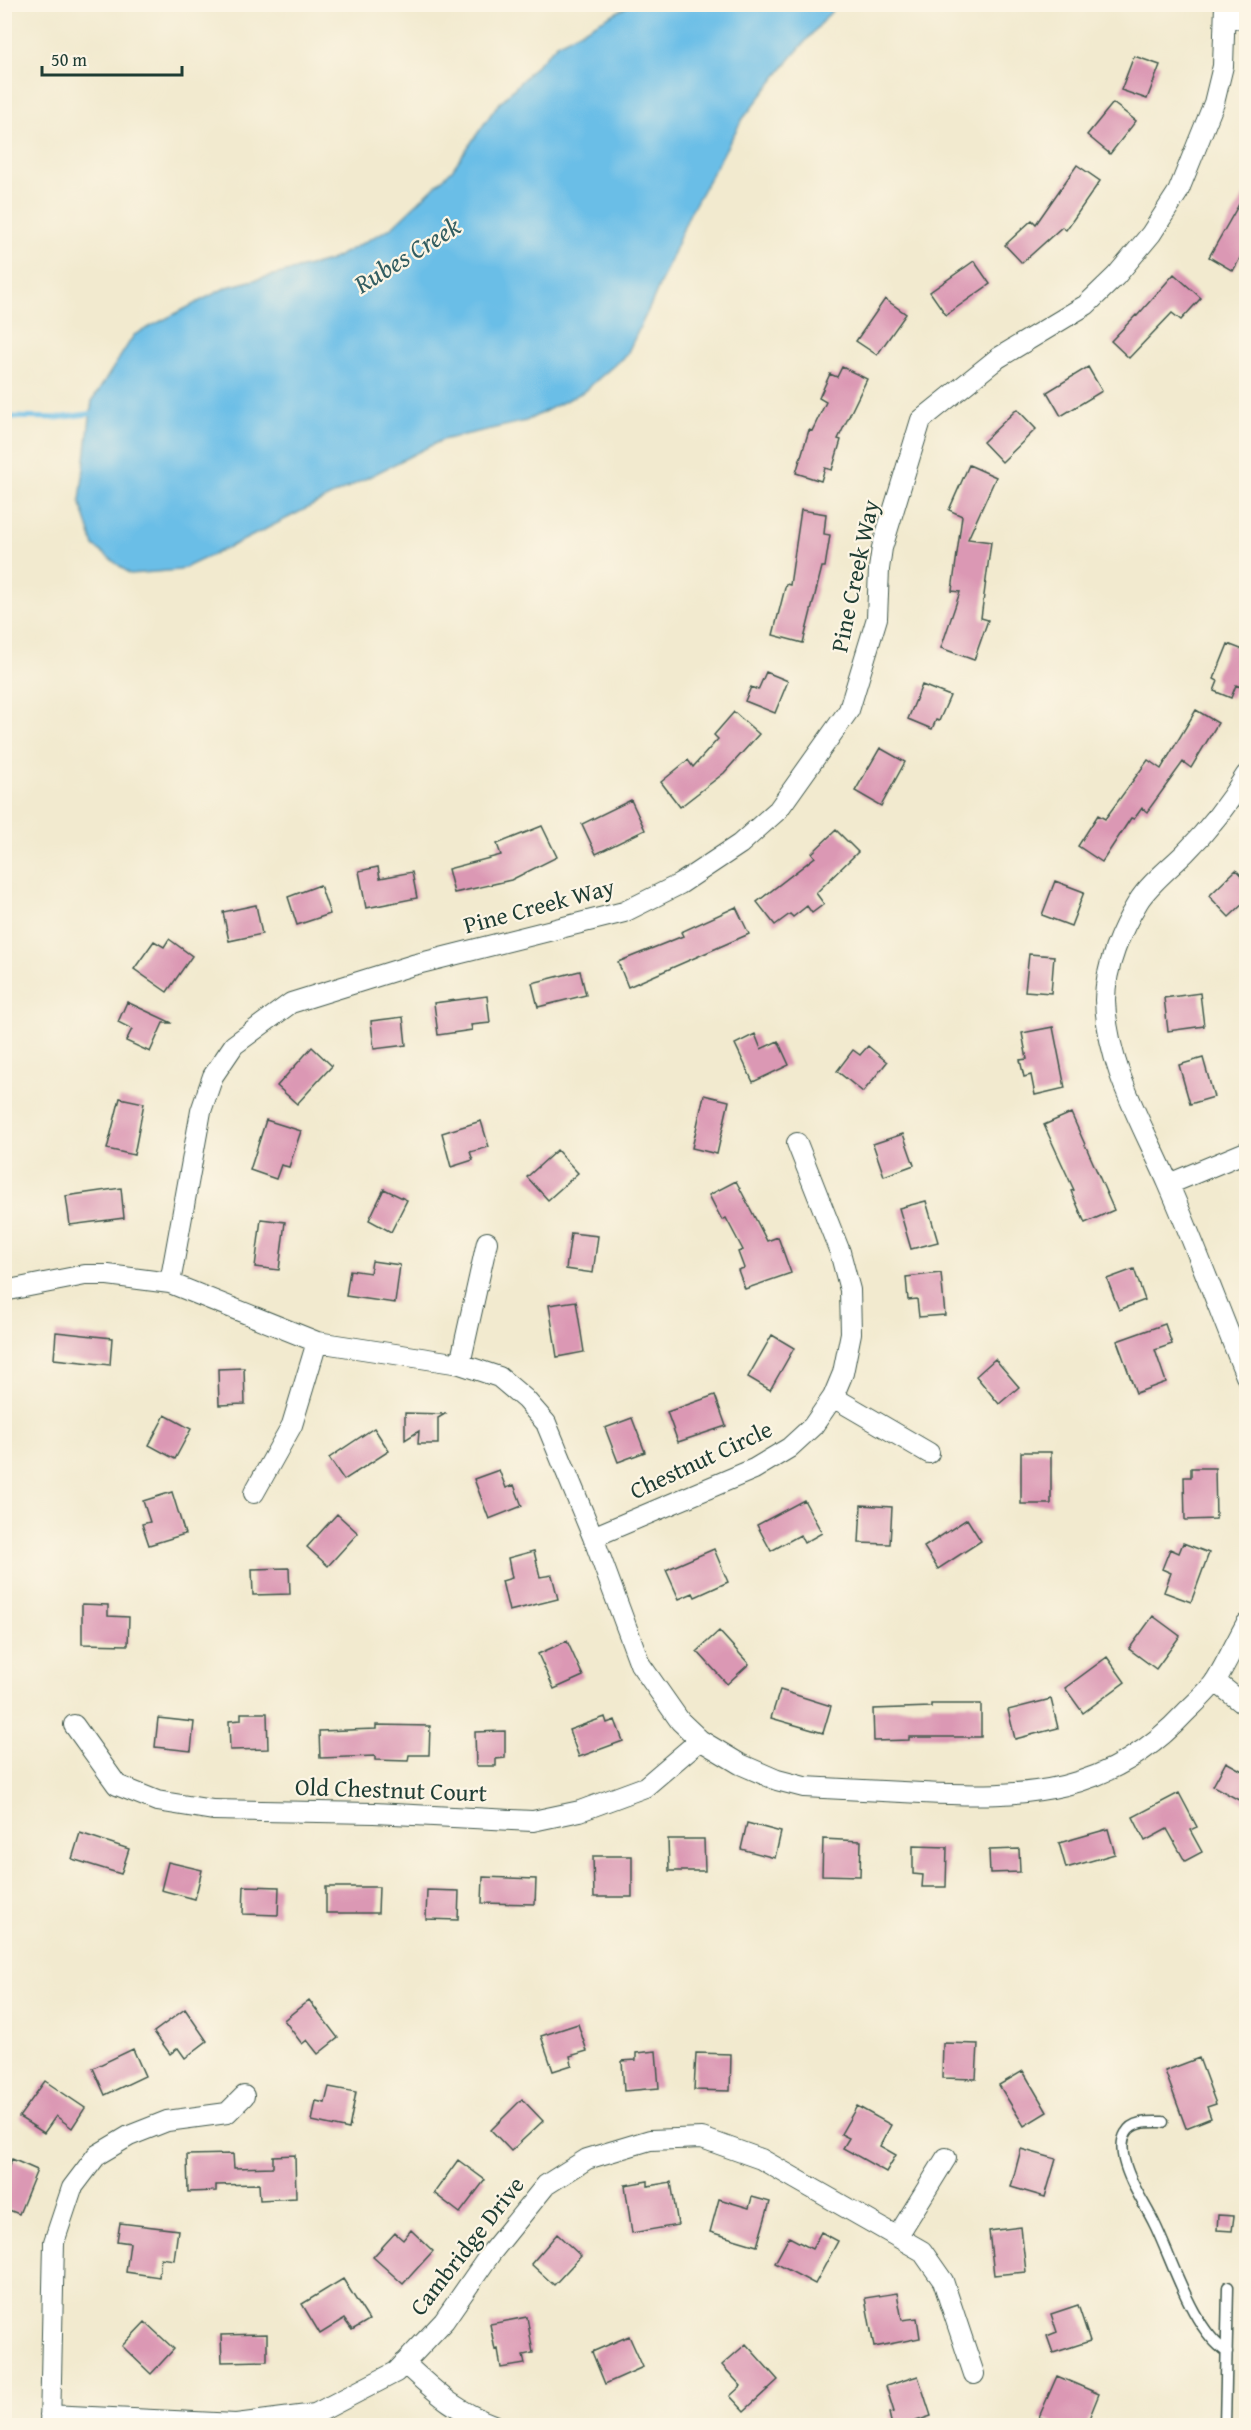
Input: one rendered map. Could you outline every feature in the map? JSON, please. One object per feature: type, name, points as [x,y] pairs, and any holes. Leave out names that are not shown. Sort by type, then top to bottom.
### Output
[{"type":"street","points":[[1225,10],[1246,21]]},
{"type":"street","name":"Pine Creek Way","points":[[170,1283],[201,1111],[213,1076],[234,1045],[259,1025],[291,1003],[413,965],[624,912],[680,884],[700,871],[740,844],[778,810],[849,710],[878,618],[882,548],[921,420],[998,358],[1086,305],[1116,276],[1151,234],[1179,192],[1214,103],[1223,66],[1225,10]]},
{"type":"street","points":[[1246,775],[1230,802],[1139,900],[1110,964],[1105,997],[1108,1033],[1117,1070],[1169,1184],[1246,1376]]},
{"type":"street","name":"Chestnut Circle","points":[[593,1537],[735,1477],[789,1448],[813,1426],[833,1397],[843,1373],[851,1333],[850,1290],[840,1252],[797,1143]]},
{"type":"street","points":[[1169,1184],[1246,1152]]},
{"type":"street","points":[[460,1364],[487,1242]]},
{"type":"street","points":[[4,1291],[85,1275],[108,1275],[170,1283],[317,1342],[460,1364],[499,1377],[525,1399],[546,1423],[593,1537],[640,1664],[680,1721],[700,1740],[740,1764],[777,1780],[804,1787],[969,1795],[1019,1794],[1070,1785],[1101,1774],[1138,1755],[1175,1724],[1215,1681],[1246,1624]]},
{"type":"street","points":[[254,1493],[292,1425],[317,1342]]},
{"type":"street","points":[[833,1397],[928,1453]]},
{"type":"street","points":[[1215,1681],[1246,1706]]},
{"type":"street","name":"Old Chestnut Court","points":[[79,1732],[117,1785],[157,1801],[213,1810],[533,1821],[580,1811],[645,1787],[700,1740]]},
{"type":"street","points":[[50,2420],[54,2242],[72,2187],[97,2155],[129,2136],[167,2121],[227,2113],[244,2096]]},
{"type":"street","name":"Cambridge Drive","points":[[50,2420],[236,2424],[315,2414],[396,2372],[444,2321],[491,2253],[546,2185],[587,2159],[650,2140],[702,2138],[762,2159],[922,2251],[943,2281],[974,2374]]},
{"type":"street","points":[[897,2237],[946,2158]]},
{"type":"street","points":[[404,2363],[447,2402],[473,2417],[496,2426]]},
{"type":"lane","points":[[1163,2122],[1138,2123],[1130,2127],[1125,2133],[1122,2144],[1123,2158],[1137,2193],[1149,2212],[1201,2323],[1216,2345],[1227,2352]]},
{"type":"lane","points":[[1225,2426],[1228,2287]]},
{"type":"water","points":[[632,4],[837,5],[742,120],[689,215],[654,298],[627,354],[583,392],[526,421],[442,440],[180,570],[130,574],[94,546],[80,501],[92,401],[134,335],[227,287],[329,261],[391,228],[452,170],[496,107],[557,44]]},
{"type":"building","points":[[1134,56],[1160,65],[1147,99],[1121,90]]},
{"type":"building","points":[[1113,103],[1136,121],[1110,154],[1087,135]]},
{"type":"building","points":[[1077,165],[1100,181],[1066,230],[1062,227],[1022,263],[1005,245],[1032,220],[1036,224]]},
{"type":"building","points":[[1246,192],[1246,247],[1233,271],[1209,257]]},
{"type":"building","points":[[974,261],[990,284],[946,315],[930,292]]},
{"type":"building","points":[[1174,274],[1201,298],[1181,320],[1172,313],[1129,358],[1111,341],[1137,316]]},
{"type":"building","points":[[885,299],[906,314],[877,355],[856,341]]},
{"type":"building","points":[[842,367],[867,379],[838,439],[841,440],[832,470],[825,468],[821,481],[796,473],[809,430],[812,431],[826,402],[819,398],[830,374],[837,377]]},
{"type":"building","points":[[1088,367],[1102,391],[1061,416],[1047,392]]},
{"type":"building","points":[[1017,409],[1036,429],[1002,462],[983,442]]},
{"type":"building","points":[[969,465],[996,477],[968,539],[991,542],[981,618],[988,620],[974,660],[941,648],[960,592],[952,591],[962,516],[949,510]]},
{"type":"building","points":[[801,510],[826,514],[824,534],[830,535],[825,567],[822,567],[803,643],[773,635],[786,584],[790,585]]},
{"type":"building","points":[[1228,644],[1246,651],[1246,679],[1243,688],[1236,685],[1231,698],[1214,691],[1218,681],[1214,679]]},
{"type":"building","points":[[766,672],[788,681],[775,713],[745,701],[751,687],[758,690]]},
{"type":"building","points":[[922,685],[950,696],[939,721],[936,720],[932,729],[908,719]]},
{"type":"building","points":[[1196,710],[1218,723],[1191,768],[1183,762],[1147,812],[1142,808],[1134,819],[1131,818],[1102,862],[1078,846],[1098,815],[1105,819],[1148,760],[1161,769]]},
{"type":"building","points":[[734,712],[759,734],[724,773],[680,807],[661,782],[688,760],[693,767],[718,739],[714,735]]},
{"type":"building","points":[[880,748],[905,762],[881,806],[855,791]]},
{"type":"building","points":[[631,800],[645,830],[596,854],[582,824]]},
{"type":"building","points":[[542,826],[557,857],[511,880],[454,893],[448,869],[501,855],[497,844]]},
{"type":"building","points":[[836,830],[858,852],[816,893],[824,904],[812,913],[807,906],[793,917],[790,914],[775,925],[757,902],[815,857],[812,853]]},
{"type":"building","points":[[378,867],[380,878],[412,872],[417,898],[366,908],[359,871]]},
{"type":"building","points":[[1236,870],[1246,881],[1246,901],[1229,917],[1209,896]]},
{"type":"building","points":[[1055,881],[1084,892],[1071,926],[1042,915]]},
{"type":"building","points":[[320,885],[330,914],[297,925],[288,897]]},
{"type":"building","points":[[256,905],[262,934],[229,941],[223,912]]},
{"type":"building","points":[[736,907],[749,934],[628,987],[618,962],[683,936],[681,932]]},
{"type":"building","points":[[169,939],[192,956],[167,992],[134,969],[154,941],[164,947]]},
{"type":"building","points":[[1029,954],[1054,956],[1051,993],[1025,991]]},
{"type":"building","points":[[580,971],[586,995],[538,1007],[532,983]]},
{"type":"building","points":[[1200,993],[1204,1026],[1168,1031],[1164,998]]},
{"type":"building","points":[[487,996],[490,1023],[471,1025],[472,1030],[438,1035],[434,1003]]},
{"type":"building","points":[[127,1002],[172,1023],[163,1023],[150,1052],[126,1041],[132,1029],[118,1022]]},
{"type":"building","points":[[403,1017],[406,1045],[374,1049],[371,1021]]},
{"type":"building","points":[[1053,1027],[1065,1088],[1035,1095],[1031,1075],[1024,1077],[1020,1060],[1027,1059],[1022,1033]]},
{"type":"building","points":[[755,1034],[761,1049],[778,1041],[789,1065],[753,1082],[735,1044]]},
{"type":"building","points":[[868,1046],[887,1062],[863,1092],[837,1071],[853,1050],[860,1055]]},
{"type":"building","points":[[312,1047],[332,1066],[297,1104],[277,1086]]},
{"type":"building","points":[[1203,1058],[1214,1097],[1190,1104],[1179,1065]]},
{"type":"building","points":[[704,1095],[729,1101],[717,1154],[692,1148]]},
{"type":"building","points":[[120,1098],[144,1103],[134,1155],[107,1149]]},
{"type":"building","points":[[1071,1113],[1114,1210],[1085,1223],[1071,1191],[1074,1190],[1044,1125]]},
{"type":"building","points":[[266,1120],[301,1131],[289,1167],[281,1165],[276,1179],[250,1170]]},
{"type":"building","points":[[481,1121],[489,1147],[470,1152],[473,1160],[451,1167],[442,1133]]},
{"type":"building","points":[[903,1134],[914,1165],[884,1176],[873,1144]]},
{"type":"building","points":[[557,1150],[578,1173],[548,1200],[527,1177]]},
{"type":"building","points":[[736,1181],[767,1241],[778,1237],[791,1273],[745,1289],[738,1270],[744,1268],[738,1252],[743,1250],[726,1218],[722,1220],[709,1195]]},
{"type":"building","points":[[121,1188],[124,1218],[70,1225],[66,1196]]},
{"type":"building","points":[[384,1189],[407,1200],[391,1232],[369,1220]]},
{"type":"building","points":[[926,1201],[938,1242],[911,1249],[899,1208]]},
{"type":"building","points":[[261,1219],[285,1222],[279,1270],[255,1267]]},
{"type":"building","points":[[571,1233],[598,1236],[593,1273],[566,1269]]},
{"type":"building","points":[[372,1261],[400,1265],[395,1303],[346,1296],[350,1270],[370,1273]]},
{"type":"building","points":[[1134,1269],[1145,1300],[1119,1310],[1107,1279]]},
{"type":"building","points":[[941,1273],[945,1315],[919,1317],[917,1299],[908,1300],[906,1277]]},
{"type":"building","points":[[576,1301],[584,1352],[557,1357],[549,1305]]},
{"type":"building","points":[[1165,1324],[1172,1344],[1155,1350],[1166,1382],[1136,1393],[1117,1341]]},
{"type":"building","points":[[56,1332],[112,1338],[110,1365],[54,1359]]},
{"type":"building","points":[[772,1335],[794,1348],[770,1390],[748,1377]]},
{"type":"building","points":[[995,1359],[1019,1387],[999,1404],[976,1376]]},
{"type":"building","points":[[244,1368],[245,1404],[219,1405],[218,1369]]},
{"type":"building","points":[[715,1395],[726,1426],[678,1442],[667,1412]]},
{"type":"building","points":[[405,1413],[445,1414],[438,1418],[438,1444],[418,1444],[419,1431],[405,1440]]},
{"type":"building","points":[[165,1415],[191,1429],[175,1459],[149,1445]]},
{"type":"building","points":[[632,1418],[645,1452],[618,1462],[605,1428]]},
{"type":"building","points":[[374,1428],[389,1451],[344,1480],[329,1458]]},
{"type":"building","points":[[1021,1452],[1051,1452],[1051,1504],[1021,1504]]},
{"type":"building","points":[[1191,1468],[1215,1468],[1216,1519],[1185,1520],[1184,1477],[1191,1477]]},
{"type":"building","points":[[499,1470],[506,1488],[514,1485],[522,1506],[489,1519],[474,1479]]},
{"type":"building","points":[[172,1492],[185,1534],[149,1545],[142,1524],[150,1522],[143,1501]]},
{"type":"building","points":[[804,1500],[822,1533],[804,1543],[800,1535],[771,1551],[757,1525]]},
{"type":"building","points":[[861,1505],[892,1507],[890,1544],[859,1543]]},
{"type":"building","points":[[337,1514],[358,1533],[328,1566],[307,1547]]},
{"type":"building","points":[[967,1519],[981,1541],[938,1569],[924,1547]]},
{"type":"building","points":[[1183,1543],[1209,1553],[1191,1602],[1164,1592],[1171,1573],[1162,1569],[1170,1549],[1179,1553]]},
{"type":"building","points":[[714,1549],[728,1582],[695,1597],[693,1593],[679,1599],[666,1570]]},
{"type":"building","points":[[534,1551],[540,1577],[552,1575],[558,1599],[509,1611],[502,1581],[512,1578],[508,1558]]},
{"type":"building","points":[[289,1568],[290,1594],[253,1595],[252,1569]]},
{"type":"building","points":[[82,1604],[108,1605],[108,1616],[129,1617],[128,1645],[82,1644]]},
{"type":"building","points":[[1153,1616],[1180,1636],[1156,1669],[1129,1649]]},
{"type":"building","points":[[719,1631],[749,1664],[727,1684],[697,1651]]},
{"type":"building","points":[[567,1641],[583,1676],[554,1689],[538,1654]]},
{"type":"building","points":[[1107,1657],[1125,1682],[1083,1713],[1065,1688]]},
{"type":"building","points":[[780,1690],[831,1706],[823,1733],[771,1718]]},
{"type":"building","points":[[1051,1699],[1058,1728],[1015,1739],[1008,1710]]},
{"type":"building","points":[[931,1704],[981,1704],[981,1737],[909,1737],[909,1740],[874,1741],[873,1709],[931,1707]]},
{"type":"building","points":[[241,1713],[267,1713],[268,1749],[230,1750],[229,1721],[241,1720]]},
{"type":"building","points":[[605,1717],[607,1723],[615,1720],[623,1741],[579,1757],[569,1730]]},
{"type":"building","points":[[158,1718],[194,1722],[191,1751],[155,1747]]},
{"type":"building","points":[[376,1725],[430,1726],[429,1755],[409,1755],[408,1761],[375,1760],[375,1756],[320,1758],[319,1731],[376,1729]]},
{"type":"building","points":[[505,1731],[505,1758],[496,1759],[496,1766],[476,1766],[475,1732]]},
{"type":"building","points":[[1226,1762],[1246,1773],[1246,1804],[1213,1786]]},
{"type":"building","points":[[1179,1793],[1197,1827],[1190,1830],[1202,1852],[1185,1861],[1167,1829],[1145,1841],[1133,1817]]},
{"type":"building","points":[[747,1823],[781,1832],[775,1858],[741,1849]]},
{"type":"building","points":[[1108,1829],[1115,1854],[1066,1868],[1059,1843]]},
{"type":"building","points":[[80,1833],[129,1849],[121,1874],[72,1859]]},
{"type":"building","points":[[668,1839],[704,1839],[705,1871],[669,1871]]},
{"type":"building","points":[[823,1839],[861,1841],[860,1876],[822,1875]]},
{"type":"building","points":[[913,1846],[947,1847],[946,1887],[922,1887],[923,1875],[913,1874]]},
{"type":"building","points":[[1019,1849],[1020,1872],[990,1873],[989,1850]]},
{"type":"building","points":[[593,1856],[632,1856],[632,1897],[594,1897]]},
{"type":"building","points":[[168,1862],[202,1870],[195,1899],[161,1890]]},
{"type":"building","points":[[483,1877],[536,1879],[535,1904],[482,1903]]},
{"type":"building","points":[[244,1886],[279,1887],[278,1915],[243,1914]]},
{"type":"building","points":[[326,1887],[379,1887],[378,1913],[326,1913]]},
{"type":"building","points":[[427,1890],[459,1891],[458,1920],[426,1919]]},
{"type":"building","points":[[309,2000],[338,2038],[318,2054],[307,2040],[302,2044],[284,2020]]},
{"type":"building","points":[[185,2009],[207,2041],[185,2058],[178,2048],[170,2054],[154,2032]]},
{"type":"building","points":[[578,2024],[587,2051],[570,2056],[572,2065],[553,2071],[541,2036]]},
{"type":"building","points":[[943,2043],[978,2044],[976,2079],[942,2078]]},
{"type":"building","points":[[133,2049],[145,2076],[105,2095],[93,2068]]},
{"type":"building","points":[[656,2051],[659,2088],[624,2091],[622,2061],[636,2060],[636,2053]]},
{"type":"building","points":[[696,2053],[731,2054],[730,2091],[694,2090]]},
{"type":"building","points":[[1199,2058],[1216,2104],[1207,2107],[1211,2118],[1186,2128],[1165,2071]]},
{"type":"building","points":[[1023,2071],[1047,2112],[1024,2126],[999,2085]]},
{"type":"building","points":[[45,2081],[85,2108],[72,2128],[56,2116],[44,2133],[19,2117]]},
{"type":"building","points":[[329,2087],[356,2092],[349,2129],[312,2121],[316,2101],[325,2103]]},
{"type":"building","points":[[522,2099],[543,2121],[511,2151],[491,2130]]},
{"type":"building","points":[[857,2106],[891,2125],[880,2146],[896,2155],[886,2172],[843,2148],[849,2138],[841,2134]]},
{"type":"building","points":[[1021,2149],[1056,2159],[1045,2197],[1011,2187]]},
{"type":"building","points":[[233,2154],[234,2168],[273,2167],[273,2156],[295,2155],[296,2198],[260,2200],[259,2184],[216,2185],[216,2191],[188,2192],[187,2155]]},
{"type":"building","points":[[12,2159],[37,2170],[19,2214],[4,2208],[4,2177]]},
{"type":"building","points":[[458,2160],[485,2180],[460,2213],[434,2193]]},
{"type":"building","points":[[648,2181],[648,2186],[671,2182],[678,2225],[632,2233],[625,2185]]},
{"type":"building","points":[[752,2197],[770,2202],[757,2246],[710,2232],[719,2199],[749,2208]]},
{"type":"building","points":[[1218,2215],[1234,2216],[1232,2231],[1217,2230]]},
{"type":"building","points":[[120,2223],[178,2230],[174,2260],[161,2258],[159,2277],[126,2272],[130,2243],[117,2241]]},
{"type":"building","points":[[1021,2227],[1026,2272],[994,2275],[989,2231]]},
{"type":"building","points":[[411,2230],[433,2251],[403,2284],[373,2257],[395,2233],[403,2240]]},
{"type":"building","points":[[821,2232],[838,2241],[815,2284],[775,2263],[789,2237],[812,2249]]},
{"type":"building","points":[[557,2234],[581,2256],[554,2285],[531,2264]]},
{"type":"building","points":[[343,2279],[369,2320],[352,2330],[344,2319],[320,2334],[302,2304]]},
{"type":"building","points":[[897,2293],[902,2320],[917,2318],[920,2338],[874,2347],[865,2298]]},
{"type":"building","points":[[1078,2305],[1090,2341],[1053,2353],[1047,2336],[1057,2332],[1051,2314]]},
{"type":"building","points":[[527,2317],[533,2353],[523,2355],[525,2364],[501,2368],[490,2324]]},
{"type":"building","points":[[145,2322],[174,2349],[151,2374],[122,2346]]},
{"type":"building","points":[[267,2334],[267,2361],[222,2362],[221,2335]]},
{"type":"building","points":[[629,2336],[643,2367],[605,2384],[592,2352]]},
{"type":"building","points":[[746,2344],[778,2380],[744,2411],[730,2396],[741,2386],[722,2365]]},
{"type":"building","points":[[918,2376],[931,2416],[901,2426],[892,2426],[889,2413],[894,2412],[886,2386]]},
{"type":"building","points":[[1057,2376],[1099,2394],[1086,2426],[1060,2426],[1039,2417]]},
{"type":"waterway","name":"Rubes Creek","points":[[4,417],[57,418],[96,413]]}]
